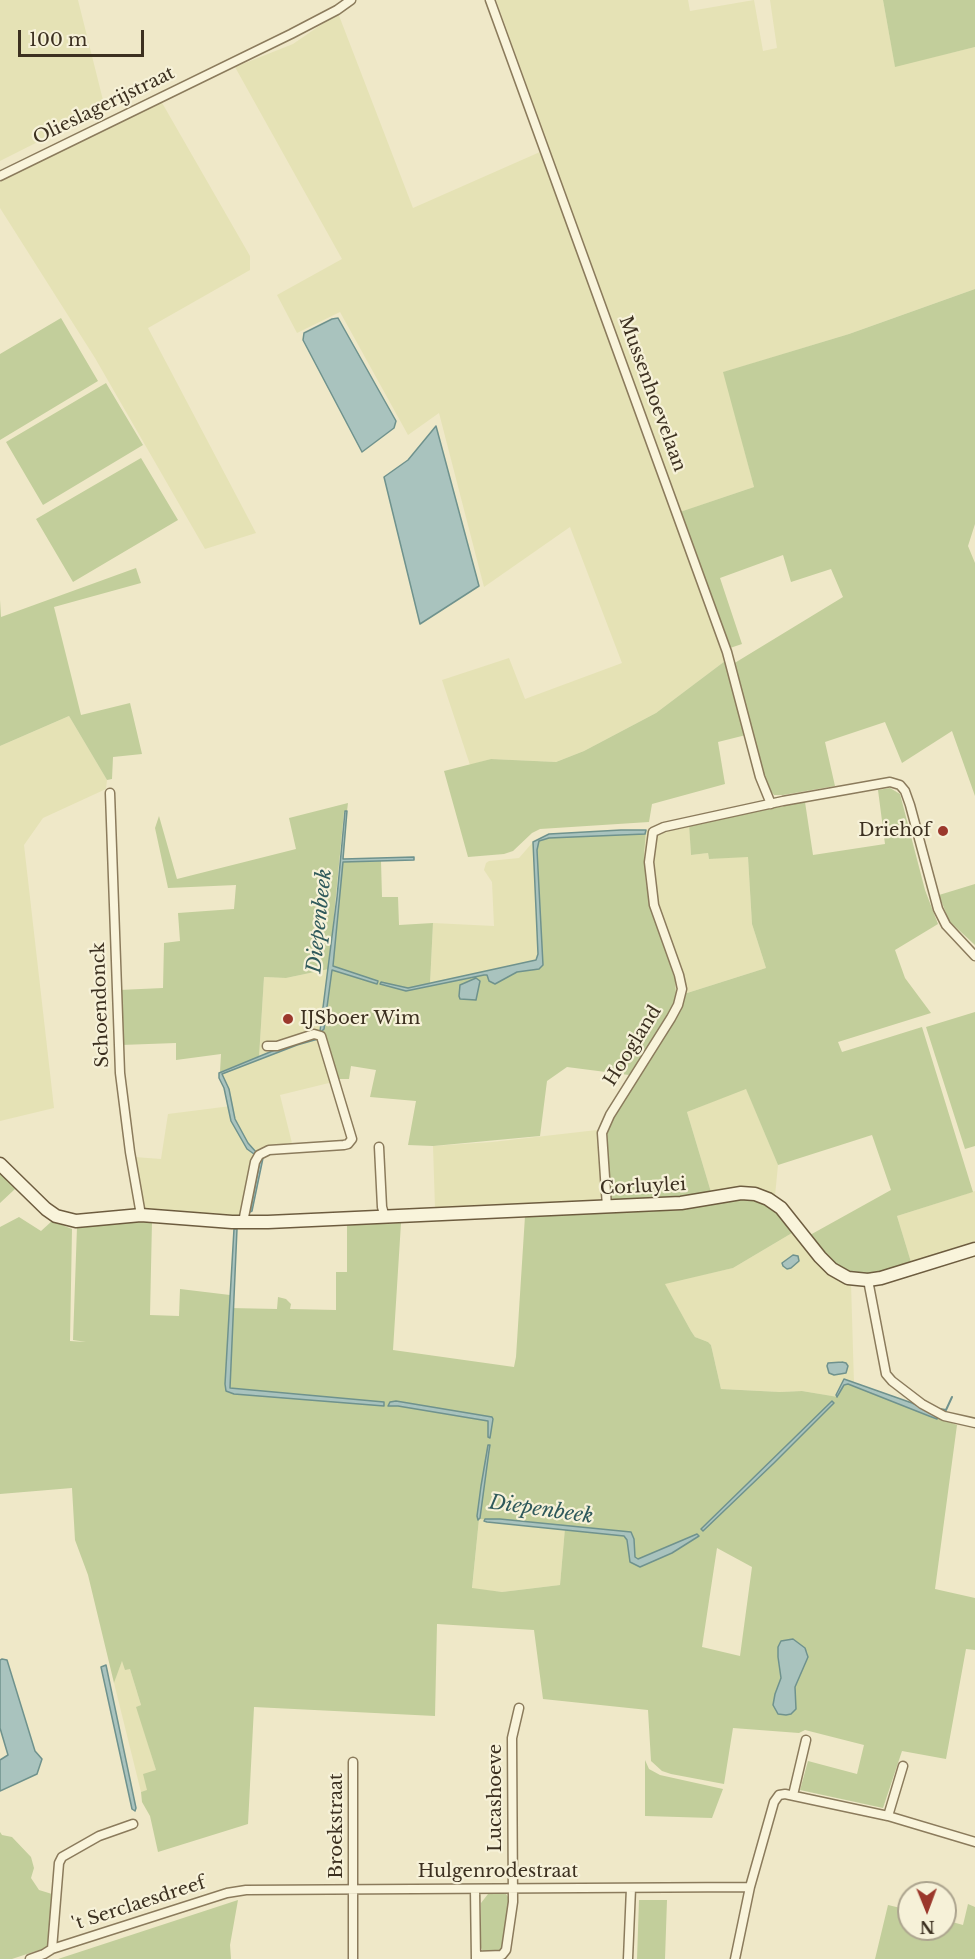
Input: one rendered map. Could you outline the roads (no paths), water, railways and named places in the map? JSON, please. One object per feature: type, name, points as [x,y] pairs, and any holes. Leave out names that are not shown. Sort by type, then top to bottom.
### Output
[{"type":"street","name":"Olieslagerijstraat","points":[[0,176],[338,10],[351,0]]},
{"type":"street","name":"Mussenhoevelaan","points":[[490,0],[727,652],[760,777],[771,804]]},
{"type":"street","points":[[771,804],[872,784],[890,782],[900,785],[910,805],[938,909],[946,925],[975,956]]},
{"type":"street","name":"Schoendonck","points":[[110,793],[120,1073],[141,1215]]},
{"type":"street","name":"Hoogland","points":[[607,1207],[602,1133],[610,1115],[671,1018],[678,1005],[681,988],[679,975],[654,905],[649,862],[653,832],[664,827],[771,804]]},
{"type":"street","points":[[243,1222],[255,1162],[259,1155],[269,1149],[344,1145],[352,1139],[321,1036],[314,1034],[277,1046],[267,1046]]},
{"type":"street","points":[[380,1147],[382,1207],[385,1217]]},
{"type":"street","name":"Corluylei","points":[[0,1164],[56,1216],[76,1221],[141,1215],[243,1222],[385,1217],[681,1203],[741,1193],[755,1194],[781,1208],[832,1269],[848,1278],[868,1280],[881,1278],[975,1249]]},
{"type":"street","points":[[868,1280],[886,1374],[922,1404],[944,1416],[975,1423]]},
{"type":"street","name":"Lucashoeve","points":[[476,1958],[499,1956],[504,1953],[511,1915],[513,1889],[512,1738],[519,1708]]},
{"type":"street","points":[[793,1795],[806,1740]]},
{"type":"street","name":"Broekstraat","points":[[353,1762],[353,1959]]},
{"type":"street","points":[[888,1816],[903,1766]]},
{"type":"street","points":[[735,1959],[750,1887],[774,1802],[779,1795],[793,1795],[888,1816],[975,1842]]},
{"type":"street","points":[[47,1954],[59,1863],[62,1857],[99,1836],[133,1824]]},
{"type":"street","name":"Hulgenrodestraat","points":[[246,1890],[750,1887]]},
{"type":"street","points":[[628,1959],[631,1888]]},
{"type":"street","points":[[475,1889],[476,1958]]},
{"type":"street","name":"'t Serclaesdreef","points":[[31,1959],[227,1893],[246,1890]]},
{"type":"water","points":[[338,318],[396,421],[394,428],[362,452],[303,340],[304,333]]},
{"type":"water","points":[[436,426],[479,586],[420,624],[384,477],[408,460]]},
{"type":"water","points":[[345,811],[347,811],[343,859],[414,857],[414,860],[343,862],[333,966],[378,981],[377,984],[332,970],[324,1029],[321,1032],[337,897]]},
{"type":"water","points":[[646,830],[645,834],[549,838],[539,841],[537,850],[543,965],[539,969],[517,972],[495,984],[489,981],[487,975],[484,975],[406,991],[380,984],[381,982],[408,988],[536,960],[538,954],[533,842],[549,834]]},
{"type":"water","points":[[476,978],[480,981],[476,1000],[460,999],[460,985]]},
{"type":"water","points":[[318,1039],[222,1074],[229,1089],[235,1119],[248,1143],[256,1152],[254,1154],[247,1149],[231,1121],[219,1073],[287,1045]]},
{"type":"water","points":[[263,1158],[252,1211],[250,1212],[260,1160]]},
{"type":"water","points":[[234,1229],[237,1229],[230,1388],[384,1402],[384,1406],[234,1394],[226,1391]]},
{"type":"water","points":[[793,1255],[798,1256],[799,1261],[787,1269],[782,1263]]},
{"type":"water","points":[[842,1362],[848,1366],[846,1373],[834,1375],[829,1373],[828,1363]]},
{"type":"water","points":[[844,1379],[912,1403],[938,1415],[937,1419],[848,1384],[844,1385],[837,1397]]},
{"type":"water","points":[[396,1401],[492,1417],[490,1438],[488,1437],[488,1421],[388,1406],[390,1402]]},
{"type":"water","points":[[832,1401],[834,1403],[774,1463],[703,1531],[701,1529]]},
{"type":"water","points":[[488,1445],[490,1445],[478,1520],[481,1486]]},
{"type":"water","points":[[485,1519],[631,1532],[634,1539],[635,1557],[638,1559],[697,1534],[699,1536],[672,1553],[640,1567],[630,1562],[627,1540],[624,1536],[487,1522],[484,1521]]},
{"type":"water","points":[[793,1639],[805,1648],[808,1657],[795,1687],[796,1709],[791,1714],[778,1714],[773,1705],[781,1678],[778,1647],[781,1641]]},
{"type":"water","points":[[0,1660],[7,1660],[35,1751],[42,1759],[37,1774],[0,1791],[0,1760],[8,1755],[0,1728]]},
{"type":"water","points":[[106,1665],[135,1811],[132,1809],[101,1667]]},
{"type":"waterway","name":"Diepenbeek","points":[[940,1409],[946,1410],[952,1397]]},
{"type":"place","name":"Driehof","points":[[943,831]]},
{"type":"place","name":"IJSboer Wim","points":[[288,1019]]}]
